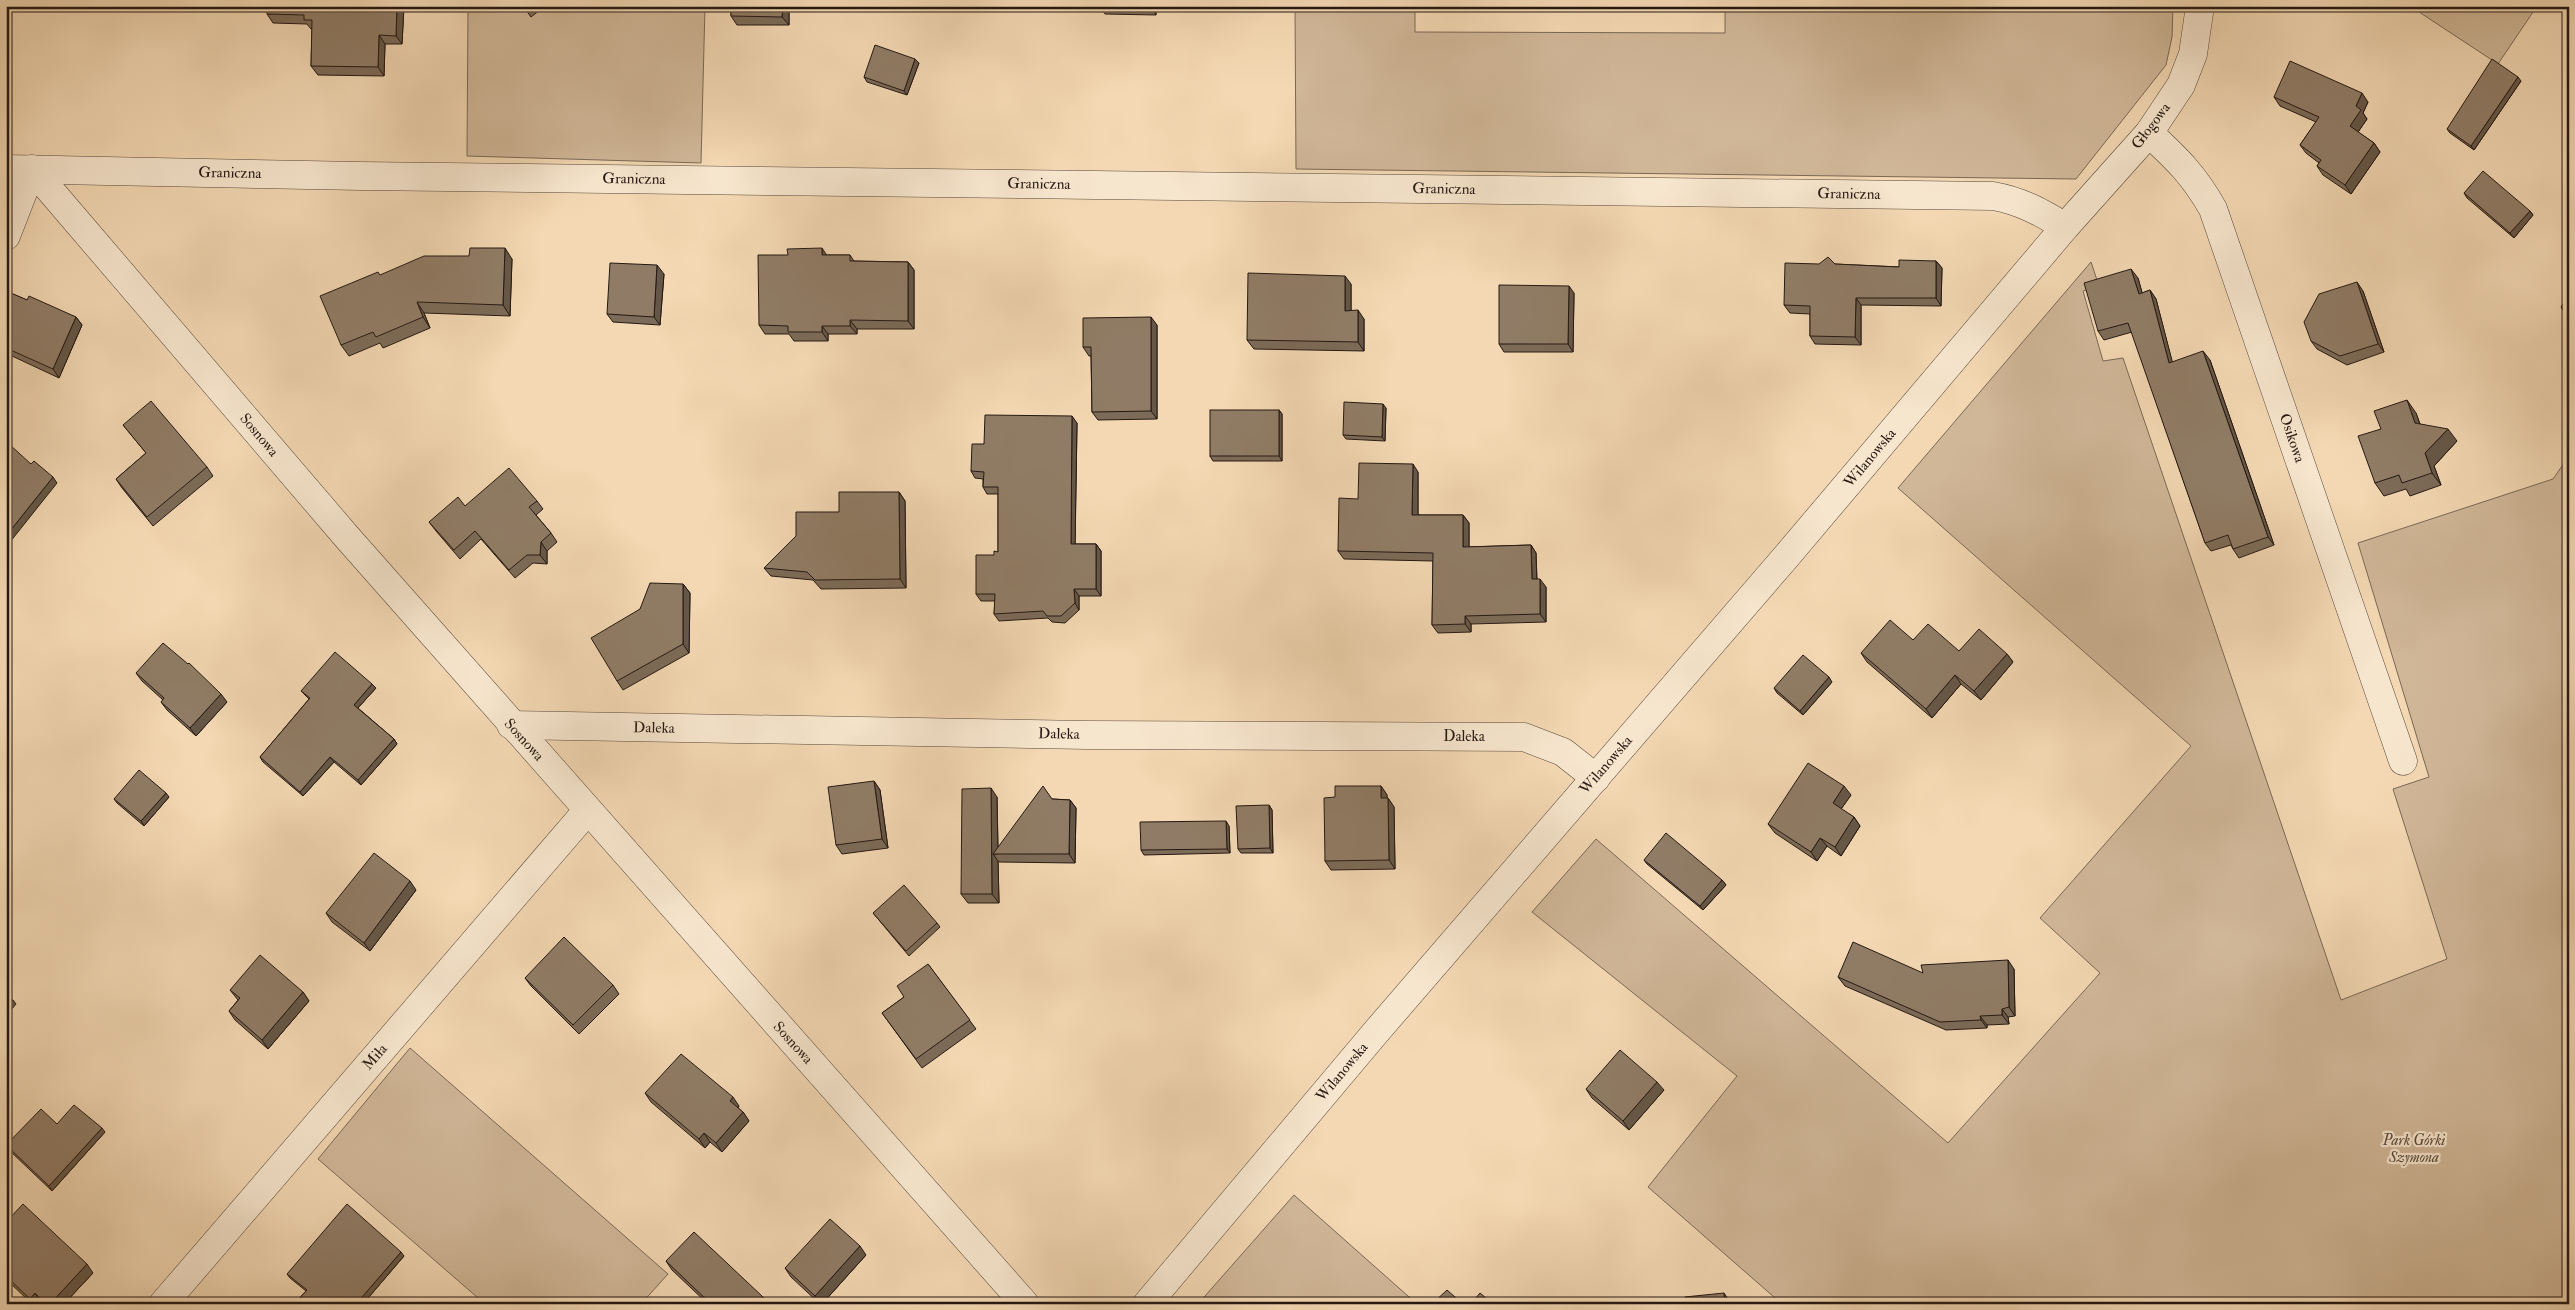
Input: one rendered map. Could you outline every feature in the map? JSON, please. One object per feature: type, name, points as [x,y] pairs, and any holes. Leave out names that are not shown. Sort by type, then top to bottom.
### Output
[{"type":"street","name":"Głogowa","points":[[2065,227],[2149,133],[2180,85],[2193,54],[2200,6]]},
{"type":"street","name":"Osikowa","points":[[2149,133],[2186,167],[2213,209],[2404,761]]},
{"type":"street","name":"Graniczna","points":[[19,169],[360,176],[1993,196],[2017,200],[2034,207],[2065,227]]},
{"type":"street","points":[[6,236],[19,169]]},
{"type":"street","name":"Sosnowa","points":[[19,169],[1025,1304]]},
{"type":"street","name":"Wilanowska","points":[[1147,1304],[1376,1032],[1596,778],[2065,227]]},
{"type":"street","name":"Daleka","points":[[511,725],[1097,735],[1524,736],[1563,752],[1596,778]]},
{"type":"street","name":"Miła","points":[[164,1304],[587,811]]},
{"type":"green space","points":[[468,6],[705,6],[701,163],[467,156]]},
{"type":"green space","points":[[1295,6],[1415,6],[1415,32],[1725,33],[1725,6],[2173,6],[2172,37],[2166,65],[2076,179],[1296,169]]},
{"type":"green space","points":[[2410,6],[2537,6],[2498,64]]},
{"type":"green space","name":"Park Górki Szymona","points":[[2091,262],[2099,286],[2083,291],[2103,361],[2123,358],[2341,1000],[2447,959],[2393,789],[2429,777],[2358,543],[2553,479],[2569,456],[2569,1304],[1782,1304],[1648,1187],[1737,1076],[1532,912],[1596,839],[1948,1143],[2100,973],[2040,918],[2191,746],[1898,488]]},
{"type":"green space","points":[[410,1048],[668,1274],[641,1304],[485,1304],[318,1159]]},
{"type":"green space","points":[[1294,1195],[1417,1304],[1198,1304]]},
{"type":"building","points":[[267,6],[397,6],[396,36],[379,35],[378,67],[311,66],[312,20],[304,20],[304,15],[267,14]]},
{"type":"building","points":[[731,6],[783,6],[782,17],[731,16]]},
{"type":"building","points":[[875,45],[915,59],[904,91],[864,77]]},
{"type":"building","points":[[2492,59],[2518,77],[2471,146],[2447,129]]},
{"type":"building","points":[[2290,61],[2362,93],[2356,106],[2361,110],[2350,126],[2374,143],[2345,185],[2317,166],[2321,160],[2300,145],[2319,117],[2274,97]]},
{"type":"building","points":[[2483,171],[2530,211],[2510,233],[2464,193]]},
{"type":"building","points":[[470,248],[505,248],[503,305],[417,302],[423,317],[376,337],[373,332],[341,345],[320,296],[378,272],[380,275],[424,256],[469,256]]},
{"type":"building","points":[[822,248],[822,255],[850,255],[850,261],[908,262],[908,321],[850,320],[850,326],[822,326],[822,332],[788,332],[788,326],[759,325],[758,255],[788,255],[787,249]]},
{"type":"building","points":[[1828,257],[1835,264],[1899,267],[1899,260],[1936,261],[1936,298],[1856,298],[1855,337],[1810,336],[1810,306],[1784,305],[1785,263],[1819,264]]},
{"type":"building","points":[[610,263],[657,265],[654,317],[607,314]]},
{"type":"building","points":[[2131,269],[2139,294],[2150,290],[2169,363],[2203,351],[2268,537],[2233,549],[2228,535],[2205,543],[2128,323],[2098,331],[2084,283]]},
{"type":"building","points":[[1248,273],[1345,276],[1345,311],[1358,310],[1358,342],[1247,340]]},
{"type":"building","points":[[2357,282],[2378,344],[2340,356],[2311,341],[2304,322],[2319,294]]},
{"type":"building","points":[[1499,285],[1569,286],[1568,344],[1499,344]]},
{"type":"building","points":[[6,291],[27,300],[29,296],[76,317],[53,369],[6,348],[8,343],[6,342]]},
{"type":"building","points":[[2569,296],[2569,313],[2561,307]]},
{"type":"building","points":[[1151,317],[1151,411],[1092,412],[1091,347],[1083,347],[1083,318]]},
{"type":"building","points":[[2407,400],[2415,423],[2448,429],[2425,453],[2432,473],[2402,483],[2399,475],[2375,483],[2358,436],[2381,429],[2374,411]]},
{"type":"building","points":[[151,401],[207,467],[147,517],[116,479],[146,453],[123,425]]},
{"type":"building","points":[[1344,402],[1383,404],[1382,437],[1343,435]]},
{"type":"building","points":[[1210,410],[1279,410],[1279,456],[1210,456]]},
{"type":"building","points":[[985,415],[1072,416],[1071,544],[1096,544],[1096,589],[1074,589],[1075,603],[1061,616],[1047,616],[1043,611],[994,614],[995,594],[976,594],[976,555],[994,555],[994,551],[998,552],[998,487],[983,487],[984,472],[971,471],[972,444],[984,444]]},
{"type":"building","points":[[9,444],[31,464],[34,461],[53,477],[6,536],[6,493],[9,490],[6,487],[6,447]]},
{"type":"building","points":[[1359,463],[1413,464],[1412,515],[1463,515],[1463,547],[1531,545],[1532,579],[1540,579],[1540,614],[1465,616],[1465,624],[1432,625],[1433,553],[1338,551],[1339,498],[1358,499]]},
{"type":"building","points":[[509,468],[537,501],[529,507],[551,533],[541,542],[540,555],[527,555],[509,570],[475,531],[454,550],[429,522],[458,497],[465,506]]},
{"type":"building","points":[[839,492],[899,492],[900,579],[815,580],[807,572],[764,568],[796,536],[796,512],[839,512]]},
{"type":"building","points":[[650,583],[683,584],[683,644],[617,681],[591,638],[640,609]]},
{"type":"building","points":[[1890,620],[1913,640],[1928,624],[1959,651],[1979,629],[2007,654],[1974,691],[1955,675],[1926,709],[1861,653]]},
{"type":"building","points":[[163,643],[189,663],[221,694],[190,728],[161,702],[164,698],[136,673]]},
{"type":"building","points":[[335,652],[372,684],[354,705],[394,739],[358,780],[330,757],[300,792],[260,757],[310,698],[301,691]]},
{"type":"building","points":[[1803,655],[1829,677],[1800,711],[1774,688]]},
{"type":"building","points":[[1808,763],[1844,786],[1833,803],[1854,817],[1835,847],[1820,838],[1811,852],[1768,824]]},
{"type":"building","points":[[139,770],[166,793],[141,821],[114,799]]},
{"type":"building","points":[[874,781],[882,839],[836,845],[828,787]]},
{"type":"building","points":[[1043,786],[1052,799],[1070,800],[1069,854],[993,854]]},
{"type":"building","points":[[1335,786],[1381,786],[1381,798],[1388,798],[1389,860],[1325,861],[1324,798],[1335,797]]},
{"type":"building","points":[[991,788],[992,894],[961,894],[962,789]]},
{"type":"building","points":[[1269,805],[1270,848],[1238,849],[1236,806]]},
{"type":"building","points":[[1226,821],[1227,849],[1141,850],[1140,822]]},
{"type":"building","points":[[1666,833],[1722,880],[1700,906],[1644,860]]},
{"type":"building","points":[[374,853],[410,881],[364,943],[326,913]]},
{"type":"building","points":[[904,885],[937,923],[906,951],[873,913]]},
{"type":"building","points":[[564,937],[613,985],[573,1025],[525,978]]},
{"type":"building","points":[[1853,942],[1923,973],[1921,965],[2008,960],[2009,1007],[2002,1009],[2002,1015],[1980,1016],[1981,1020],[1940,1022],[1838,977]]},
{"type":"building","points":[[260,955],[303,992],[262,1040],[229,1011],[240,998],[230,990]]},
{"type":"building","points":[[928,964],[970,1020],[916,1059],[882,1013],[904,997],[897,986]]},
{"type":"building","points":[[6,994],[13,1000],[6,1008]]},
{"type":"building","points":[[1620,1050],[1657,1082],[1623,1121],[1586,1089]]},
{"type":"building","points":[[681,1054],[733,1097],[730,1101],[743,1112],[716,1143],[704,1133],[699,1139],[645,1093]]},
{"type":"building","points":[[74,1105],[102,1128],[49,1186],[6,1145],[41,1109],[57,1124]]},
{"type":"building","points":[[23,1204],[87,1264],[50,1304],[46,1304],[35,1293],[30,1299],[6,1276],[6,1222]]},
{"type":"building","points":[[347,1204],[401,1252],[356,1304],[294,1304],[307,1290],[287,1274]]},
{"type":"building","points":[[830,1219],[860,1246],[815,1296],[785,1268]]},
{"type":"building","points":[[694,1232],[763,1297],[757,1304],[711,1304],[666,1261]]},
{"type":"building","points":[[1447,1290],[1463,1304],[1432,1304]]},
{"type":"building","points":[[1480,1293],[1493,1304],[1471,1304]]},
{"type":"building","points":[[1724,1293],[1725,1304],[1685,1304],[1685,1297]]},
{"type":"building","points":[[217,1299],[222,1304],[213,1304]]}]
